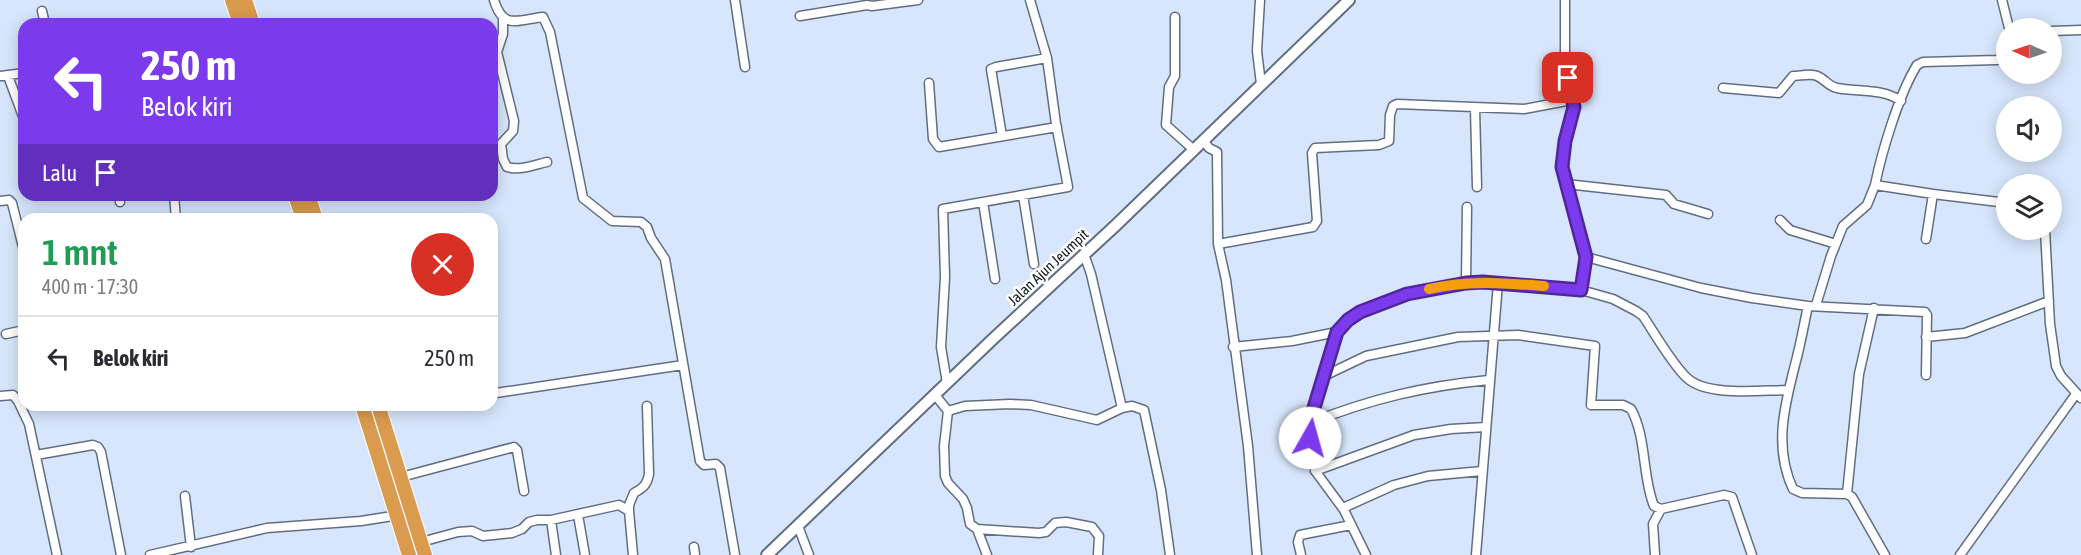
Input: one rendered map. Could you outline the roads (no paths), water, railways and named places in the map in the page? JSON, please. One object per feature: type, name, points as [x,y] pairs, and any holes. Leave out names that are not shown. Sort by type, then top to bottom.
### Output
[{"type":"highway","points":[[232,0],[238,18]]},
{"type":"highway","points":[[245,0],[251,18]]},
{"type":"highway","points":[[364,411],[409,555]]},
{"type":"highway","points":[[380,411],[423,549]]},
{"type":"street","points":[[494,0],[498,14],[503,19],[510,21],[543,17],[550,32],[583,198],[612,221],[641,222],[647,227],[651,238],[665,259],[700,461],[704,465],[716,464],[720,468],[735,555]]},
{"type":"street","points":[[735,0],[744,67]]},
{"type":"street","points":[[800,16],[867,4],[872,6],[915,0]]},
{"type":"street","points":[[947,383],[941,346],[945,277],[943,209],[1068,187],[1047,58],[1030,0]]},
{"type":"street","points":[[1260,0],[1257,51],[1262,84]]},
{"type":"street","name":"Jalan Ajun Jeumpit","points":[[766,555],[1204,141],[1349,0]]},
{"type":"street","points":[[1565,0],[1565,57],[1574,107],[1562,156],[1562,167],[1586,257],[1581,290]]},
{"type":"street","points":[[2002,0],[2006,18]]},
{"type":"street","points":[[42,11],[44,18]]},
{"type":"street","points":[[1175,17],[1175,76],[1169,87],[1166,124],[1194,150]]},
{"type":"street","points":[[498,49],[503,33],[503,19]]},
{"type":"street","points":[[2062,31],[2081,30]]},
{"type":"street","points":[[498,56],[514,121],[513,131],[501,144],[502,159],[511,169],[521,169],[547,162]]},
{"type":"street","points":[[1002,136],[991,69],[1047,58]]},
{"type":"street","points":[[1885,555],[1855,500],[1847,494],[1802,493],[1793,489],[1788,479],[1782,449],[1783,412],[1812,305],[1845,222],[1867,205],[1875,185],[1880,159],[1917,65],[1923,62],[1996,60]]},
{"type":"street","points":[[1723,88],[1779,93],[1793,76],[1815,75],[1828,85],[1893,96],[1901,101]]},
{"type":"street","points":[[4,76],[18,106]]},
{"type":"street","points":[[929,83],[935,144],[945,147],[1057,127]]},
{"type":"street","points":[[1218,244],[1313,227],[1317,221],[1312,153],[1315,148],[1379,145],[1389,141],[1390,115],[1393,106],[1397,104],[1450,104],[1475,108],[1524,109],[1572,100]]},
{"type":"street","points":[[1475,108],[1477,187]]},
{"type":"street","points":[[1204,141],[1209,148],[1217,152],[1218,244],[1226,280],[1233,347],[1248,446],[1257,555]]},
{"type":"street","points":[[1566,184],[1666,195],[1674,204],[1708,214]]},
{"type":"street","points":[[1875,185],[1996,202]]},
{"type":"street","points":[[1926,239],[1933,194]]},
{"type":"street","points":[[1023,195],[1034,264]]},
{"type":"street","points":[[0,201],[12,202],[18,226]]},
{"type":"street","points":[[982,201],[995,279]]},
{"type":"street","points":[[1466,283],[1467,207]]},
{"type":"street","points":[[1780,220],[1790,230],[1836,244]]},
{"type":"street","points":[[1960,555],[2078,396],[2061,376],[2056,366],[2050,324],[2046,240]]},
{"type":"street","points":[[1084,254],[1122,408]]},
{"type":"street","points":[[1586,257],[1701,288],[1752,298],[1812,305],[1924,312],[1927,315],[1926,375]]},
{"type":"street","points":[[1366,555],[1342,508],[1316,471],[1310,451],[1310,423],[1337,332],[1348,320],[1360,312],[1407,294],[1466,283],[1498,283],[1581,290],[1613,299],[1636,310],[1643,316],[1683,373],[1694,383],[1706,388],[1728,390],[1788,390]]},
{"type":"street","points":[[1476,555],[1498,283]]},
{"type":"street","points":[[1926,337],[1965,333],[2049,301]]},
{"type":"street","points":[[1847,494],[1859,374],[1875,308]]},
{"type":"street","points":[[6,334],[18,331]]},
{"type":"street","points":[[1233,347],[1292,341],[1337,332]]},
{"type":"street","points":[[1324,376],[1366,356],[1458,337],[1518,334],[1595,346],[1591,405],[1623,405],[1631,409],[1645,454],[1654,506],[1660,509],[1724,495],[1732,497],[1752,555]]},
{"type":"street","points":[[498,393],[683,365]]},
{"type":"street","points":[[1310,423],[1345,409],[1407,391],[1489,380]]},
{"type":"street","points":[[0,396],[13,395],[18,401]]},
{"type":"street","points":[[934,395],[948,411],[944,446],[945,476],[948,483],[963,499],[970,524],[976,529],[987,555]]},
{"type":"street","points":[[948,411],[965,406],[1031,405],[1097,420],[1122,408],[1132,406],[1144,410],[1161,490],[1170,555]]},
{"type":"street","points":[[633,555],[629,505],[634,493],[648,483],[649,474],[646,406]]},
{"type":"street","points":[[23,411],[29,423],[57,555]]},
{"type":"street","points":[[1316,471],[1414,435],[1451,429],[1486,427]]},
{"type":"street","points":[[36,455],[93,445],[98,447],[101,452],[121,555]]},
{"type":"street","points":[[401,477],[514,447],[517,450],[524,491]]},
{"type":"street","points":[[1342,508],[1394,485],[1428,476],[1482,471]]},
{"type":"street","points":[[185,496],[191,546]]},
{"type":"street","points":[[423,549],[458,532],[472,531],[483,536],[512,533],[522,529],[529,522],[537,520],[551,520],[619,506],[629,512]]},
{"type":"street","points":[[1655,555],[1653,524],[1660,509]]},
{"type":"street","points":[[150,555],[206,544],[267,528],[361,521],[411,511]]},
{"type":"street","points":[[578,515],[585,555]]},
{"type":"street","points":[[551,520],[556,555]]},
{"type":"street","points":[[976,529],[1039,533],[1046,532],[1055,523],[1066,522],[1092,527],[1099,536],[1098,555]]},
{"type":"street","points":[[1301,555],[1298,542],[1300,535],[1351,525]]},
{"type":"street","points":[[798,526],[809,555]]},
{"type":"street","points":[[206,544],[208,555]]}]
